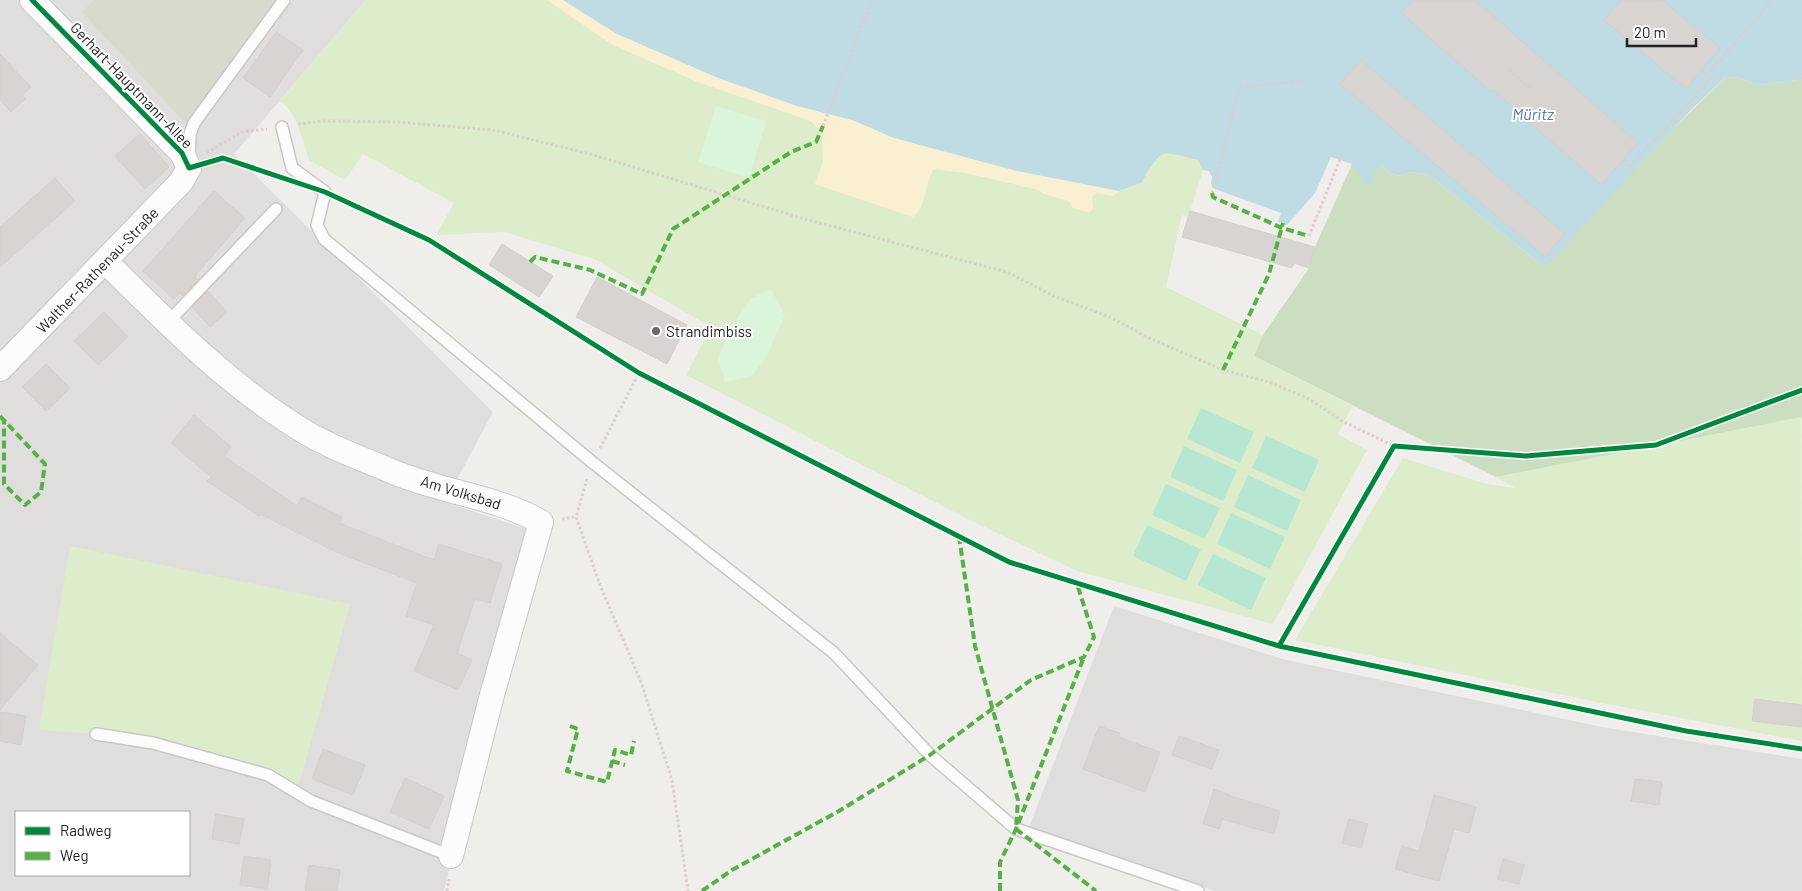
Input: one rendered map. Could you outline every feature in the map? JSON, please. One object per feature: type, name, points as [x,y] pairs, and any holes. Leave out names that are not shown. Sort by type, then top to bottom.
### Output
[{"type":"street","name":"Gerhart-Hauptmann-Allee","points":[[32,0],[182,153],[189,168]]},
{"type":"street","name":"Walther-Rathenau-Straße","points":[[2,363],[105,261],[181,182],[189,168]]},
{"type":"street","name":"Am Volksbad","points":[[105,261],[167,323],[229,379],[306,433],[394,472],[521,510],[541,522],[492,695],[451,856]]},
{"type":"lane","points":[[189,168],[190,134],[194,122],[284,0]]},
{"type":"lane","points":[[282,127],[292,168],[325,192],[317,225],[324,239],[592,462],[834,653],[930,754],[1016,829],[1198,891]]},
{"type":"lane","points":[[167,323],[276,209]]},
{"type":"lane","points":[[96,734],[153,743],[268,776],[311,801],[451,856]]},
{"type":"path","points":[[823,126],[872,0]]},
{"type":"path","points":[[1707,75],[1773,0]]},
{"type":"path","points":[[1509,70],[1532,90]]},
{"type":"path","points":[[1623,160],[1630,167],[1711,78],[1701,70]]},
{"type":"path","points":[[1212,193],[1240,87],[1307,81]]},
{"type":"path","points":[[189,168],[211,149],[242,132],[324,121],[397,122],[493,130],[590,154],[808,220],[1007,272],[1056,296],[1110,317],[1147,337],[1223,370],[1269,382],[1308,399],[1344,422],[1394,446]]},
{"type":"path","points":[[1309,236],[1343,152]]},
{"type":"path","points":[[638,373],[592,462],[576,517],[600,585],[641,682],[672,780],[688,891]]},
{"type":"shaded area","points":[[0,0],[366,0],[234,154],[493,412],[445,502],[536,532],[488,711],[444,891],[0,891]]},
{"type":"shaded area","points":[[94,0],[278,0],[187,125],[82,12]]},
{"type":"shaded area","points":[[1114,606],[1282,659],[1602,727],[1802,759],[1802,891],[1215,891],[1028,830]]},
{"type":"green space","points":[[366,0],[547,0],[613,45],[698,82],[811,121],[822,133],[823,161],[919,212],[929,176],[934,169],[966,173],[1039,190],[1044,194],[1093,208],[1092,197],[1097,193],[1113,196],[1119,191],[1141,183],[1156,157],[1167,152],[1198,160],[1203,170],[1188,217],[1182,215],[1166,287],[1263,335],[1254,356],[1352,406],[1338,434],[1367,450],[1273,624],[1077,571],[970,520],[686,375],[711,327],[594,259],[504,232],[436,235],[454,203],[363,154],[345,180],[309,160],[295,120],[286,106],[280,101]]},
{"type":"green space","points":[[1802,75],[1802,420],[1801,417],[1496,477],[1254,356],[1263,335],[1309,268],[1315,247],[1352,164],[1358,169],[1373,172],[1377,167],[1382,166],[1391,174],[1401,176],[1410,172],[1429,175],[1538,262],[1726,77],[1739,78],[1757,85],[1797,80]]},
{"type":"green space","points":[[716,106],[766,121],[749,178],[698,162]]},
{"type":"green space","points":[[771,289],[785,316],[765,359],[752,376],[725,382],[718,358],[729,331],[750,299]]},
{"type":"green space","points":[[1201,408],[1254,432],[1240,463],[1187,439]]},
{"type":"green space","points":[[1801,417],[1802,741],[1602,703],[1295,640],[1403,458],[1487,484],[1515,488],[1496,477]]},
{"type":"green space","points":[[1266,436],[1319,460],[1305,492],[1252,468]]},
{"type":"green space","points":[[1184,446],[1237,470],[1223,501],[1170,477]]},
{"type":"green space","points":[[1248,475],[1301,500],[1287,531],[1234,507]]},
{"type":"green space","points":[[1166,484],[1220,508],[1205,539],[1152,515]]},
{"type":"green space","points":[[1231,513],[1285,537],[1270,569],[1217,544]]},
{"type":"green space","points":[[1147,525],[1201,549],[1186,581],[1133,556]]},
{"type":"green space","points":[[70,546],[350,604],[299,784],[96,734],[39,730]]},
{"type":"green space","points":[[1213,554],[1266,578],[1251,610],[1198,585]]},
{"type":"sand","points":[[547,0],[563,0],[617,34],[718,78],[797,106],[852,120],[894,138],[1017,171],[1119,191],[1113,196],[1097,193],[1092,197],[1093,209],[1089,213],[1073,208],[1067,199],[1044,194],[1039,190],[966,173],[934,169],[928,181],[921,207],[913,217],[815,184],[823,161],[822,133],[811,121],[698,82],[613,45]]},
{"type":"water","name":"Müritz","points":[[563,0],[1802,0],[1802,75],[1798,80],[1757,85],[1739,78],[1726,77],[1692,109],[1548,264],[1538,262],[1429,175],[1410,172],[1401,176],[1391,174],[1382,166],[1373,172],[1375,179],[1372,183],[1365,184],[1352,164],[1331,157],[1315,193],[1287,225],[1278,222],[1281,213],[1215,189],[1211,184],[1212,177],[1209,171],[1203,170],[1198,160],[1176,154],[1163,155],[1158,158],[1141,183],[1119,191],[1017,171],[894,138],[852,120],[797,106],[718,78],[617,34]]},
{"type":"building","points":[[1413,0],[1475,0],[1638,143],[1601,185],[1492,89],[1490,91],[1401,13]]},
{"type":"building","points":[[1621,0],[1662,0],[1720,48],[1686,89],[1604,20]]},
{"type":"building","points":[[276,32],[303,50],[270,97],[243,78]]},
{"type":"building","points":[[0,54],[31,87],[22,95],[25,99],[11,112],[0,100]]},
{"type":"building","points":[[1361,60],[1565,234],[1545,257],[1340,84]]},
{"type":"building","points":[[140,134],[169,167],[145,189],[115,156]]},
{"type":"building","points":[[55,178],[75,201],[0,267],[0,227]]},
{"type":"building","points":[[214,191],[245,218],[195,276],[198,280],[182,296],[180,293],[174,299],[143,271]]},
{"type":"building","points":[[1190,211],[1315,247],[1309,268],[1294,263],[1292,268],[1182,237]]},
{"type":"building","points":[[502,244],[553,276],[539,297],[489,265]]},
{"type":"building","points":[[597,277],[687,325],[667,364],[576,317]]},
{"type":"building","points":[[208,291],[227,312],[210,327],[192,307]]},
{"type":"building","points":[[104,312],[128,337],[98,365],[74,341]]},
{"type":"building","points":[[46,364],[70,388],[46,411],[22,387]]},
{"type":"building","points":[[194,415],[231,447],[224,456],[297,506],[302,497],[342,517],[339,523],[434,560],[439,544],[502,564],[490,603],[475,599],[457,653],[472,660],[458,690],[414,671],[434,625],[406,616],[417,583],[336,552],[260,514],[259,516],[207,481],[211,477],[171,443]]},
{"type":"building","points":[[0,633],[38,665],[0,710]]},
{"type":"building","points":[[1755,699],[1802,705],[1802,727],[1752,721]]},
{"type":"building","points":[[0,712],[26,716],[21,745],[0,741]]},
{"type":"building","points":[[1099,726],[1120,733],[1118,737],[1160,752],[1145,792],[1083,769]]},
{"type":"building","points":[[1179,736],[1219,750],[1212,769],[1172,755]]},
{"type":"building","points":[[323,749],[365,765],[353,795],[312,779]]},
{"type":"building","points":[[405,778],[444,796],[429,829],[390,812]]},
{"type":"building","points":[[1635,779],[1662,782],[1659,805],[1631,801]]},
{"type":"building","points":[[1214,789],[1230,796],[1280,811],[1274,834],[1222,819],[1219,829],[1203,824]]},
{"type":"building","points":[[1434,795],[1476,807],[1469,833],[1454,829],[1439,881],[1395,869],[1402,846],[1419,851]]},
{"type":"building","points":[[216,814],[244,819],[239,844],[212,839]]},
{"type":"building","points":[[1349,819],[1368,824],[1361,848],[1342,843]]},
{"type":"building","points":[[244,856],[271,860],[267,889],[240,885]]},
{"type":"building","points":[[1503,859],[1524,865],[1519,884],[1498,879]]},
{"type":"building","points":[[309,865],[340,870],[337,891],[305,891]]},
{"type":"marked path","points":[[530,262],[535,257],[590,270],[642,294],[673,229],[791,152],[816,142],[823,126]]},
{"type":"marked path","points":[[1212,193],[1213,197],[1282,228],[1309,236]]},
{"type":"marked path","points":[[1223,370],[1269,274],[1283,223]]},
{"type":"marked path","points":[[0,416],[45,464],[41,492],[25,505],[4,484],[4,421]]},
{"type":"marked path","points":[[959,536],[975,646],[1018,800],[1016,829],[1096,891]]},
{"type":"marked path","points":[[702,891],[732,870],[839,811],[930,755],[1031,680],[1084,657],[1094,637],[1077,584]]},
{"type":"marked path","points":[[1000,891],[1000,862],[1016,829],[1084,657]]},
{"type":"marked path","points":[[570,726],[578,729],[567,771],[607,782],[615,750],[631,755],[634,741]]},
{"type":"marked path","points":[[612,761],[625,765]]},
{"type":"cycle path","points":[[32,0],[182,153],[189,168],[223,158],[325,192],[429,240],[639,373],[1009,562],[1279,646],[1394,446],[1526,456],[1656,445],[1802,390]]},
{"type":"cycle path","points":[[1279,646],[1686,731],[1802,749]]},
{"type":"place","name":"Strandimbiss","points":[[656,331]]}]
